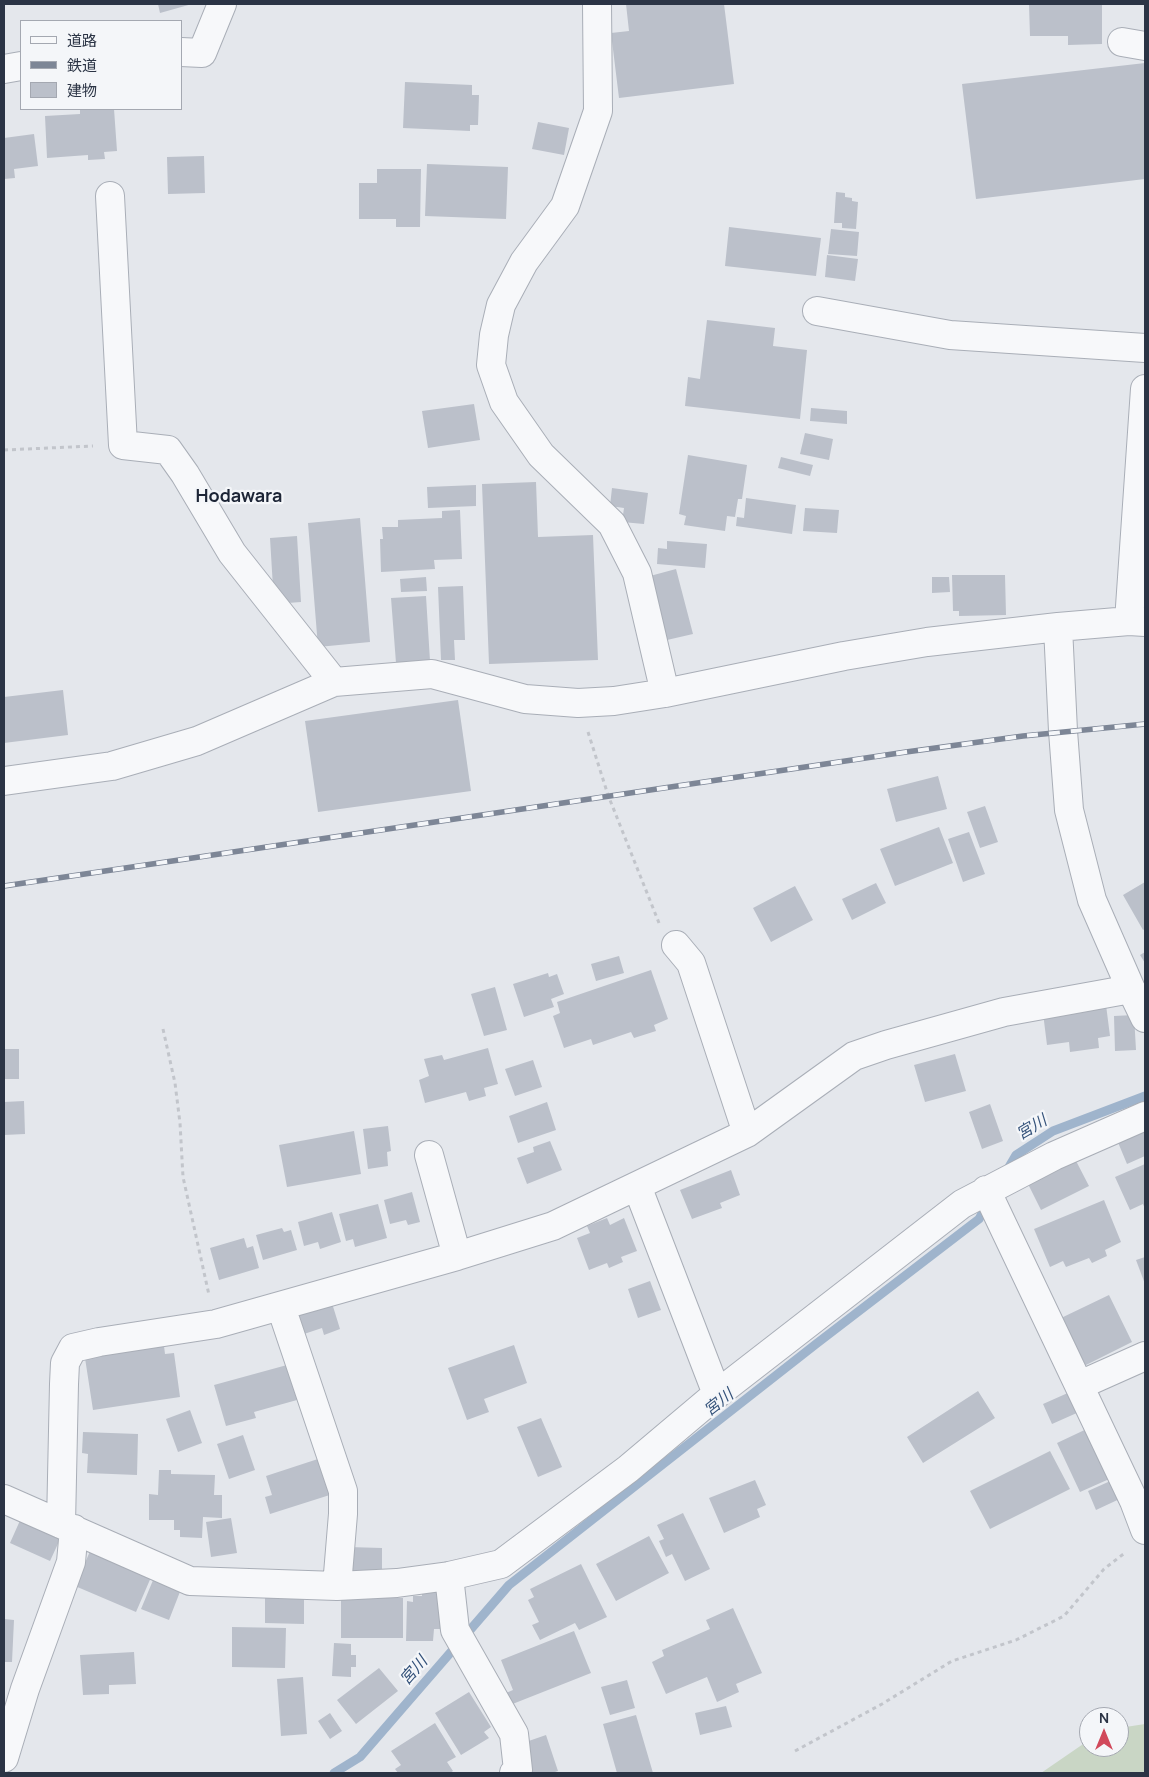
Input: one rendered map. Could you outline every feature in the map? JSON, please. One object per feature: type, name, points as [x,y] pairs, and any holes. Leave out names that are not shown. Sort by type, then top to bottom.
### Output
[{"type":"street","points":[[182,52],[202,53],[222,4]]},
{"type":"street","points":[[597,4],[598,111],[564,206],[524,262],[501,305],[494,335],[491,365],[504,402],[541,456],[612,524],[637,573],[665,693]]},
{"type":"street","points":[[4,68],[20,66]]},
{"type":"street","points":[[110,196],[123,445],[168,450],[185,474],[232,553],[334,682]]},
{"type":"street","points":[[817,311],[950,335],[1145,348]]},
{"type":"street","points":[[4,781],[112,766],[197,740],[334,682],[432,674],[525,699],[578,703],[614,701],[665,693],[871,651],[927,642],[1058,627],[1137,622],[1145,389]]},
{"type":"street","points":[[1058,627],[1069,810],[1092,900],[1131,989],[1145,1015]]},
{"type":"street","points":[[676,945],[691,964],[694,971],[747,1133]]},
{"type":"street","points":[[4,1758],[25,1689],[71,1562],[68,1527],[64,1384],[65,1363],[73,1348],[216,1324],[457,1256],[552,1226],[747,1133],[854,1056],[886,1045],[1004,1012],[1131,989]]},
{"type":"street","points":[[4,1499],[190,1581],[336,1586],[397,1584],[449,1576],[501,1564],[628,1469],[717,1394],[962,1204],[1054,1156],[1145,1116]]},
{"type":"street","points":[[430,1155],[457,1256]]},
{"type":"street","points":[[637,1186],[717,1394]]},
{"type":"street","points":[[986,1190],[1134,1501],[1138,1539]]},
{"type":"street","points":[[281,1307],[343,1491],[343,1514],[336,1586]]},
{"type":"street","points":[[1080,1385],[1145,1356]]},
{"type":"street","points":[[449,1576],[455,1630],[514,1734],[518,1770],[514,1773]]},
{"type":"path","points":[[4,450],[123,445]]},
{"type":"path","points":[[578,703],[608,796],[657,921],[676,945]]},
{"type":"path","points":[[163,1029],[175,1083],[180,1123],[183,1177],[216,1324]]},
{"type":"path","points":[[795,1751],[882,1704],[952,1661],[1016,1640],[1064,1616],[1104,1569],[1138,1539]]},
{"type":"green space","points":[[1145,1724],[1145,1773],[1041,1773],[1079,1747],[1079,1757],[1129,1757],[1129,1726]]},
{"type":"building","points":[[158,4],[192,4],[160,13]]},
{"type":"building","points":[[626,4],[724,4],[734,84],[619,98],[611,33],[629,31]]},
{"type":"building","points":[[1029,4],[1102,4],[1102,44],[1068,45],[1068,36],[1030,36]]},
{"type":"building","points":[[1145,63],[1145,179],[976,199],[962,84]]},
{"type":"building","points":[[405,82],[472,85],[472,95],[479,95],[478,125],[470,125],[470,131],[403,128]]},
{"type":"building","points":[[80,110],[114,110],[117,151],[104,152],[105,159],[88,160],[88,155],[47,158],[45,116],[80,114]]},
{"type":"building","points":[[538,122],[569,128],[564,155],[532,149]]},
{"type":"building","points":[[34,134],[38,166],[14,169],[15,178],[4,179],[4,138]]},
{"type":"building","points":[[204,156],[205,193],[168,194],[167,157]]},
{"type":"building","points":[[427,164],[508,167],[506,219],[425,216]]},
{"type":"building","points":[[377,169],[421,169],[420,227],[396,227],[396,219],[359,219],[359,183],[377,183]]},
{"type":"building","points":[[836,192],[845,193],[845,197],[852,198],[852,201],[858,202],[856,229],[842,228],[842,223],[834,223]]},
{"type":"building","points":[[729,227],[821,238],[816,276],[725,266]]},
{"type":"building","points":[[831,229],[859,232],[857,256],[828,254]]},
{"type":"building","points":[[827,255],[858,259],[855,281],[825,277]]},
{"type":"building","points":[[707,320],[775,328],[773,346],[807,350],[800,419],[685,406],[688,377],[700,379]]},
{"type":"building","points":[[474,404],[480,440],[428,448],[422,411]]},
{"type":"building","points":[[811,408],[847,411],[847,424],[810,421]]},
{"type":"building","points":[[805,433],[833,439],[829,460],[800,454]]},
{"type":"building","points":[[688,455],[747,465],[742,499],[738,499],[735,517],[727,516],[725,531],[684,525],[686,516],[679,514]]},
{"type":"building","points":[[781,457],[813,465],[810,476],[778,468]]},
{"type":"building","points":[[536,482],[538,537],[593,535],[598,660],[489,664],[482,484]]},
{"type":"building","points":[[476,485],[476,506],[428,508],[427,487]]},
{"type":"building","points":[[612,488],[648,493],[644,524],[622,522],[624,508],[610,506]]},
{"type":"building","points":[[746,498],[796,505],[792,534],[736,526],[737,517],[744,518]]},
{"type":"building","points":[[805,508],[839,510],[837,533],[803,531]]},
{"type":"building","points":[[460,510],[462,559],[434,560],[435,569],[381,572],[380,539],[383,539],[382,527],[398,527],[398,520],[442,518],[442,511]]},
{"type":"building","points":[[360,518],[370,642],[318,647],[308,523]]},
{"type":"building","points":[[297,536],[301,602],[274,604],[270,538]]},
{"type":"building","points":[[667,541],[707,544],[705,568],[657,564],[658,548],[667,549]]},
{"type":"building","points":[[676,569],[693,634],[667,640],[650,576]]},
{"type":"building","points":[[952,575],[1005,575],[1006,615],[959,616],[959,611],[953,611]]},
{"type":"building","points":[[426,577],[427,591],[401,592],[400,579]]},
{"type":"building","points":[[932,577],[949,577],[950,592],[932,593]]},
{"type":"building","points":[[463,586],[465,640],[454,640],[455,660],[441,660],[438,587]]},
{"type":"building","points":[[426,596],[430,661],[396,663],[391,598]]},
{"type":"building","points":[[63,690],[68,735],[4,743],[4,697]]},
{"type":"building","points":[[458,700],[471,791],[318,812],[305,721]]},
{"type":"building","points":[[938,776],[947,809],[896,822],[887,789]]},
{"type":"building","points":[[985,806],[998,842],[980,848],[967,812]]},
{"type":"building","points":[[939,827],[953,863],[895,886],[880,849]]},
{"type":"building","points":[[969,832],[985,874],[963,882],[948,839]]},
{"type":"building","points":[[1145,882],[1145,929],[1143,930],[1123,895]]},
{"type":"building","points":[[876,883],[886,903],[852,920],[842,899]]},
{"type":"building","points":[[795,886],[813,920],[771,942],[753,908]]},
{"type":"building","points":[[1145,952],[1145,963],[1140,955]]},
{"type":"building","points":[[619,956],[624,973],[596,981],[591,964]]},
{"type":"building","points":[[651,970],[668,1019],[654,1025],[656,1031],[634,1038],[631,1032],[593,1045],[591,1039],[564,1048],[553,1016],[560,1013],[557,1002]]},
{"type":"building","points":[[548,973],[549,977],[557,974],[564,994],[551,999],[554,1007],[524,1017],[513,984]]},
{"type":"building","points":[[495,987],[507,1030],[484,1036],[471,994]]},
{"type":"building","points":[[1106,1005],[1110,1036],[1098,1038],[1099,1048],[1070,1052],[1069,1042],[1047,1045],[1043,1013]]},
{"type":"building","points":[[1134,1015],[1136,1050],[1115,1051],[1114,1016]]},
{"type":"building","points":[[488,1048],[498,1084],[484,1088],[486,1096],[469,1101],[466,1092],[425,1103],[419,1080],[429,1076],[424,1059],[442,1055],[444,1060]]},
{"type":"building","points":[[4,1049],[19,1049],[19,1079],[4,1079]]},
{"type":"building","points":[[955,1054],[966,1091],[925,1102],[914,1065]]},
{"type":"building","points":[[533,1060],[542,1087],[515,1096],[505,1069]]},
{"type":"building","points":[[24,1101],[25,1134],[4,1135],[4,1102]]},
{"type":"building","points":[[547,1102],[556,1130],[518,1143],[509,1116]]},
{"type":"building","points":[[990,1104],[1003,1141],[982,1149],[969,1112]]},
{"type":"building","points":[[388,1126],[391,1151],[387,1152],[388,1166],[368,1169],[363,1129]]},
{"type":"building","points":[[1145,1127],[1145,1156],[1127,1164],[1117,1140]]},
{"type":"building","points":[[354,1131],[361,1174],[287,1187],[279,1145]]},
{"type":"building","points":[[550,1141],[562,1170],[527,1184],[517,1158],[534,1152],[533,1147]]},
{"type":"building","points":[[1074,1157],[1089,1186],[1041,1210],[1026,1180]]},
{"type":"building","points":[[1145,1164],[1145,1209],[1143,1204],[1130,1210],[1115,1177]]},
{"type":"building","points":[[731,1170],[740,1195],[720,1203],[722,1208],[692,1219],[680,1190]]},
{"type":"building","points":[[412,1192],[420,1222],[408,1225],[406,1220],[390,1224],[384,1200]]},
{"type":"building","points":[[1104,1200],[1121,1242],[1105,1250],[1107,1256],[1092,1263],[1089,1258],[1066,1267],[1063,1261],[1050,1267],[1034,1229]]},
{"type":"building","points":[[378,1204],[387,1238],[355,1247],[353,1239],[346,1241],[339,1214]]},
{"type":"building","points":[[332,1212],[341,1242],[320,1249],[318,1242],[304,1246],[298,1222]]},
{"type":"building","points":[[607,1218],[610,1225],[624,1218],[637,1251],[621,1257],[623,1262],[609,1268],[607,1263],[589,1270],[577,1238],[590,1233],[587,1226]]},
{"type":"building","points":[[282,1228],[284,1232],[291,1230],[297,1250],[263,1260],[256,1235]]},
{"type":"building","points":[[244,1238],[247,1248],[253,1246],[259,1268],[219,1280],[210,1248]]},
{"type":"building","points":[[1145,1257],[1145,1284],[1136,1260]]},
{"type":"building","points":[[650,1281],[661,1310],[638,1318],[628,1289]]},
{"type":"building","points":[[1109,1295],[1132,1342],[1082,1367],[1059,1319]]},
{"type":"building","points":[[331,1300],[340,1329],[324,1335],[322,1328],[304,1334],[297,1311]]},
{"type":"building","points":[[514,1345],[527,1383],[484,1399],[489,1412],[467,1420],[448,1368]]},
{"type":"building","points":[[164,1346],[165,1354],[174,1353],[180,1397],[93,1410],[85,1358]]},
{"type":"building","points":[[287,1365],[297,1400],[254,1412],[256,1418],[226,1426],[214,1385]]},
{"type":"building","points":[[978,1391],[995,1418],[923,1463],[907,1437]]},
{"type":"building","points":[[1070,1392],[1079,1412],[1052,1424],[1043,1404]]},
{"type":"building","points":[[190,1410],[202,1443],[178,1452],[166,1419]]},
{"type":"building","points":[[541,1418],[562,1467],[538,1477],[517,1427]]},
{"type":"building","points":[[1093,1426],[1116,1476],[1080,1492],[1057,1443]]},
{"type":"building","points":[[83,1432],[138,1434],[137,1475],[87,1473],[88,1454],[82,1453]]},
{"type":"building","points":[[243,1435],[255,1470],[229,1479],[217,1444]]},
{"type":"building","points":[[1050,1451],[1070,1489],[990,1529],[970,1491]]},
{"type":"building","points":[[324,1457],[336,1493],[270,1514],[265,1497],[272,1495],[266,1476]]},
{"type":"building","points":[[159,1470],[171,1470],[171,1474],[215,1475],[214,1495],[222,1495],[222,1518],[203,1517],[202,1538],[180,1537],[180,1530],[174,1530],[174,1520],[149,1520],[149,1494],[158,1495]]},
{"type":"building","points":[[1117,1478],[1126,1496],[1096,1510],[1088,1491]]},
{"type":"building","points":[[755,1480],[766,1505],[757,1509],[760,1517],[724,1533],[709,1498]]},
{"type":"building","points":[[683,1513],[710,1569],[685,1581],[672,1554],[666,1557],[659,1541],[664,1539],[657,1525]]},
{"type":"building","points":[[22,1516],[62,1535],[50,1561],[10,1543]]},
{"type":"building","points":[[231,1518],[237,1553],[211,1557],[206,1522]]},
{"type":"building","points":[[649,1536],[669,1573],[616,1601],[596,1564]]},
{"type":"building","points":[[348,1547],[382,1548],[382,1573],[347,1572]]},
{"type":"building","points":[[91,1549],[152,1575],[136,1612],[75,1586]]},
{"type":"building","points":[[581,1564],[607,1617],[579,1630],[575,1623],[540,1640],[532,1625],[539,1622],[528,1600],[534,1597],[530,1589]]},
{"type":"building","points":[[156,1573],[183,1584],[169,1620],[141,1609]]},
{"type":"building","points":[[422,1590],[440,1590],[440,1629],[434,1629],[433,1641],[406,1641],[407,1601],[413,1602],[413,1596],[422,1596]]},
{"type":"building","points":[[265,1596],[304,1597],[304,1624],[265,1623]]},
{"type":"building","points":[[341,1598],[403,1598],[403,1638],[341,1638]]},
{"type":"building","points":[[733,1608],[762,1673],[736,1684],[739,1692],[717,1702],[707,1677],[666,1694],[652,1662],[664,1656],[662,1650],[710,1629],[706,1620]]},
{"type":"building","points":[[4,1619],[14,1620],[12,1662],[4,1662]]},
{"type":"building","points":[[232,1627],[286,1628],[285,1668],[232,1667]]},
{"type":"building","points":[[574,1631],[591,1673],[510,1705],[506,1693],[513,1690],[501,1660]]},
{"type":"building","points":[[334,1643],[351,1644],[351,1655],[356,1655],[356,1667],[351,1667],[351,1677],[332,1676]]},
{"type":"building","points":[[134,1652],[136,1684],[109,1685],[109,1694],[83,1695],[80,1655]]},
{"type":"building","points":[[379,1668],[398,1691],[356,1724],[337,1700]]},
{"type":"building","points":[[303,1677],[307,1734],[281,1736],[277,1679]]},
{"type":"building","points":[[627,1680],[635,1708],[610,1715],[601,1687]]},
{"type":"building","points":[[469,1692],[491,1727],[484,1732],[489,1738],[461,1755],[435,1713]]},
{"type":"building","points":[[726,1706],[732,1727],[700,1735],[695,1713]]},
{"type":"building","points":[[330,1713],[342,1731],[330,1739],[318,1721]]},
{"type":"building","points":[[636,1715],[653,1773],[617,1773],[603,1724]]},
{"type":"building","points":[[435,1723],[456,1757],[447,1762],[453,1771],[450,1773],[398,1773],[395,1769],[401,1765],[391,1751]]},
{"type":"building","points":[[546,1735],[558,1771],[552,1773],[529,1773],[520,1744]]},
{"type":"waterway","name":"宮川","points":[[1006,1172],[1016,1155],[1053,1131],[1145,1096]]},
{"type":"waterway","name":"宮川","points":[[334,1773],[360,1757],[509,1585],[816,1344],[979,1219],[987,1205]]},
{"type":"railway","points":[[4,886],[906,752],[1023,736],[1145,724]]},
{"type":"district","name":"Hodawara","points":[[239,497]]}]
